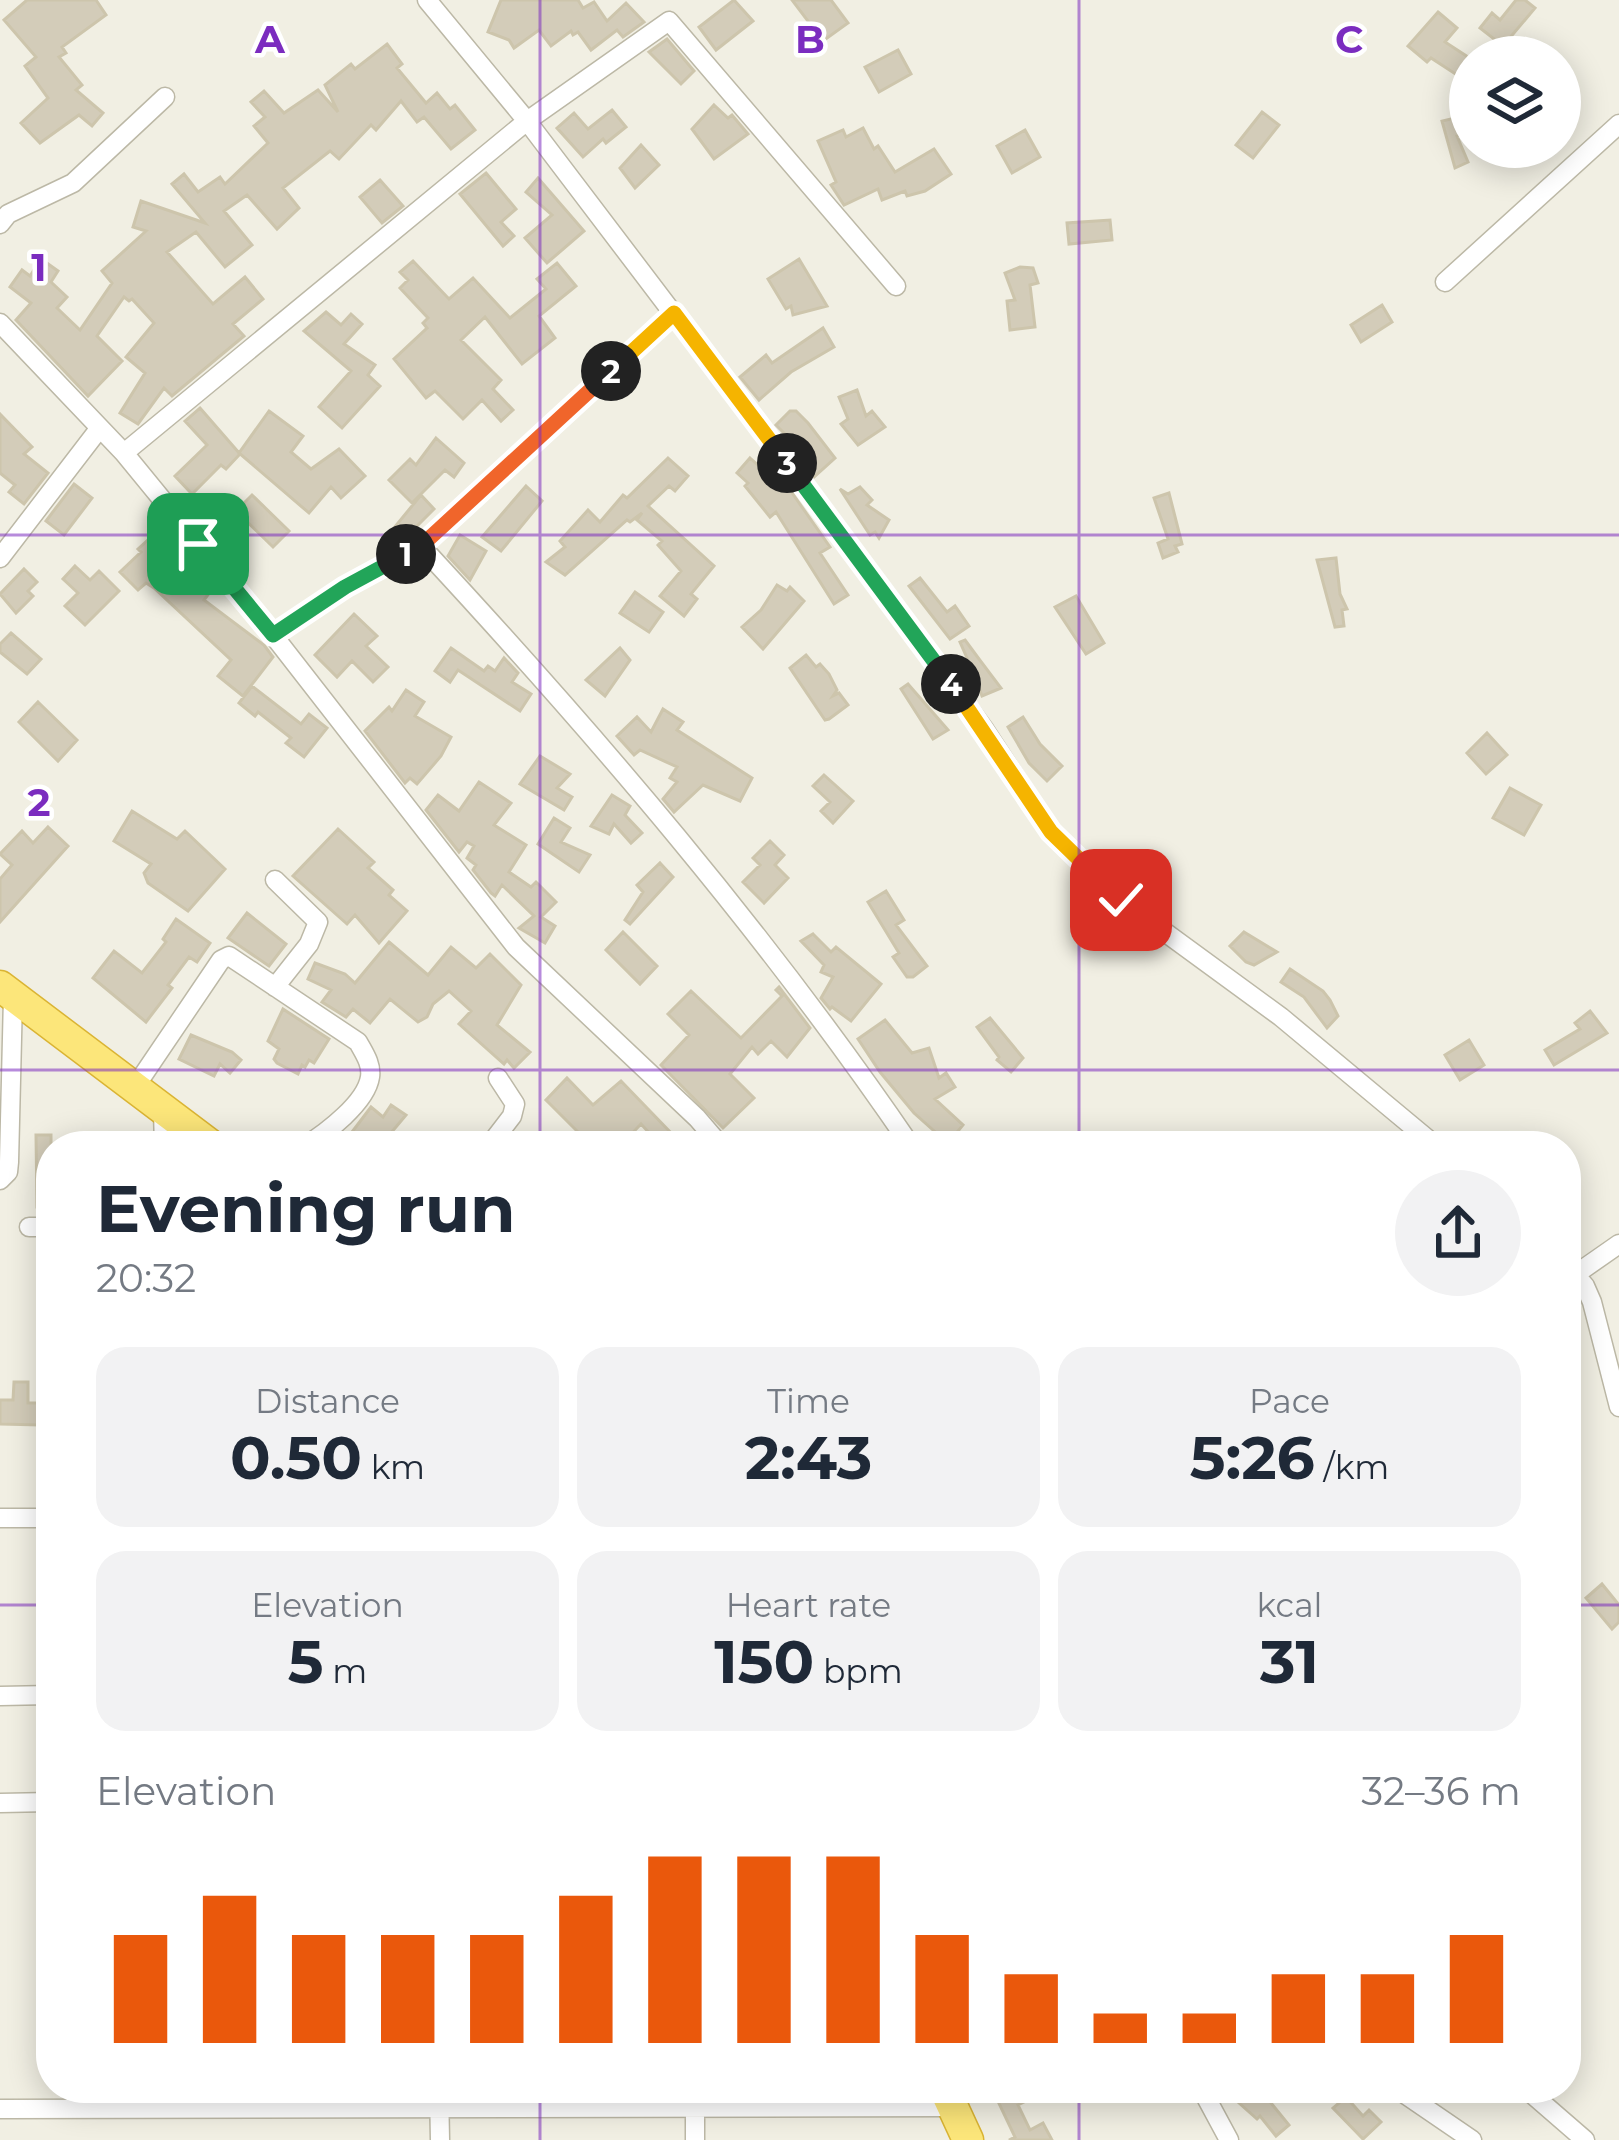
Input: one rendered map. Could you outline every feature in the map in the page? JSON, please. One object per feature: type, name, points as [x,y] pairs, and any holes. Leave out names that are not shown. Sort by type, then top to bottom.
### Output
[{"type":"highway","points":[[7,992],[190,1131]]},
{"type":"highway","points":[[951,2103],[968,2140]]},
{"type":"street","points":[[427,0],[674,313],[984,729],[1051,832],[1121,900],[1281,1017],[1418,1131]]},
{"type":"street","points":[[124,453],[527,121],[668,21],[896,286]]},
{"type":"street","points":[[0,224],[8,214],[73,183],[165,97]]},
{"type":"street","points":[[1445,282],[1619,124]]},
{"type":"street","points":[[273,635],[345,587],[421,546],[674,313]]},
{"type":"street","points":[[0,323],[124,453],[273,635],[515,947],[708,1131]]},
{"type":"street","points":[[0,558],[99,429]]},
{"type":"street","points":[[421,546],[572,710],[752,927],[901,1131]]},
{"type":"street","points":[[275,880],[318,922],[309,944],[275,987]]},
{"type":"street","points":[[133,1090],[221,960],[230,956],[358,1042],[371,1073],[365,1091],[321,1131]]},
{"type":"street","points":[[0,1180],[9,1162],[7,992]]},
{"type":"street","points":[[498,1078],[514,1104],[512,1117],[501,1131]]},
{"type":"street","points":[[163,1112],[164,1131]]},
{"type":"street","points":[[29,1227],[36,1227]]},
{"type":"street","points":[[1581,1264],[1619,1244]]},
{"type":"street","points":[[1581,1285],[1592,1302],[1619,1407]]},
{"type":"street","points":[[0,1518],[36,1518]]},
{"type":"street","points":[[0,1696],[36,1695]]},
{"type":"street","points":[[0,1803],[36,1802]]},
{"type":"street","points":[[105,2103],[105,2109]]},
{"type":"street","points":[[0,2109],[288,2103]]},
{"type":"street","points":[[440,2103],[440,2140]]},
{"type":"street","points":[[622,2103],[768,2103]]},
{"type":"street","points":[[1209,2103],[1228,2140]]},
{"type":"street","points":[[1418,2103],[1472,2140]]},
{"type":"street","points":[[1543,2103],[1585,2140]]},
{"type":"street","points":[[695,2105],[695,2140]]},
{"type":"building","points":[[27,0],[96,0],[106,15],[62,47],[66,53],[59,57],[82,85],[76,90],[103,113],[92,126],[79,115],[40,143],[21,123],[48,98],[25,66],[36,57],[4,20]]},
{"type":"building","points":[[501,0],[578,0],[583,8],[594,2],[607,21],[626,3],[644,22],[623,37],[617,30],[591,50],[578,32],[573,35],[571,31],[551,46],[539,30],[514,48],[509,40],[488,32]]},
{"type":"building","points":[[734,0],[753,21],[716,50],[699,27]]},
{"type":"building","points":[[792,0],[831,0],[848,23],[823,41]]},
{"type":"building","points":[[1516,0],[1535,8],[1511,36],[1490,36],[1480,28],[1492,13],[1500,20]]},
{"type":"building","points":[[1438,12],[1457,28],[1445,42],[1449,70],[1431,58],[1427,62],[1408,46]]},
{"type":"building","points":[[667,39],[694,71],[681,84],[649,52]]},
{"type":"building","points":[[387,44],[402,64],[397,68],[426,103],[437,93],[450,109],[455,105],[475,130],[451,149],[424,117],[417,122],[401,101],[376,130],[371,125],[339,159],[330,151],[283,188],[299,208],[277,229],[247,195],[224,211],[252,245],[225,267],[196,232],[167,252],[213,304],[245,277],[263,299],[233,324],[244,336],[172,396],[164,388],[138,424],[120,413],[145,373],[126,357],[154,323],[132,299],[124,297],[97,336],[122,361],[88,396],[16,320],[31,303],[10,287],[22,270],[30,276],[41,259],[58,271],[51,282],[67,297],[57,308],[80,330],[112,283],[102,271],[146,231],[133,227],[141,201],[205,223],[172,184],[184,174],[198,192],[220,177],[225,184],[268,143],[254,126],[265,117],[251,102],[264,91],[284,113],[318,90],[338,112],[325,85]]},
{"type":"building","points":[[898,50],[911,74],[879,92],[865,67]]},
{"type":"building","points":[[714,105],[728,118],[732,115],[748,134],[714,159],[692,129]]},
{"type":"building","points":[[612,110],[626,127],[583,157],[557,128],[574,113],[588,129]]},
{"type":"building","points":[[1262,112],[1279,125],[1253,158],[1236,145]]},
{"type":"building","points":[[1449,119],[1449,146],[1442,121]]},
{"type":"building","points":[[863,128],[895,172],[934,149],[951,174],[925,191],[907,196],[905,191],[882,200],[878,189],[844,205],[831,185],[836,182],[818,141],[843,130],[846,137]]},
{"type":"building","points":[[1025,130],[1040,157],[1012,173],[997,146]]},
{"type":"building","points":[[641,145],[659,165],[635,188],[620,168]]},
{"type":"building","points":[[486,173],[516,209],[501,222],[514,236],[503,246],[460,194]]},
{"type":"building","points":[[538,178],[584,231],[547,263],[525,238],[552,215],[526,192]]},
{"type":"building","points":[[380,180],[403,206],[382,223],[360,197]]},
{"type":"building","points":[[1110,220],[1112,240],[1069,244],[1067,223]]},
{"type":"building","points":[[799,259],[827,306],[793,315],[768,279]]},
{"type":"building","points":[[413,261],[449,299],[473,278],[510,318],[546,289],[537,279],[557,263],[576,286],[539,316],[555,338],[522,364],[485,317],[461,340],[501,380],[493,389],[513,410],[501,421],[482,400],[463,419],[435,391],[426,398],[394,359],[427,328],[423,323],[428,318],[400,288],[408,280],[400,272]]},
{"type":"building","points":[[1033,268],[1038,283],[1030,285],[1035,327],[1010,330],[1007,301],[1015,300],[1005,273]]},
{"type":"building","points":[[1382,305],[1392,322],[1361,342],[1351,325]]},
{"type":"building","points":[[326,312],[341,325],[351,314],[362,324],[344,344],[375,365],[368,375],[380,386],[342,428],[319,407],[351,371],[304,331]]},
{"type":"building","points":[[823,328],[834,347],[791,372],[759,400],[740,377],[766,355],[772,363]]},
{"type":"building","points":[[857,390],[866,416],[872,411],[885,427],[858,445],[841,424],[848,419],[839,397]]},
{"type":"building","points":[[200,408],[240,454],[226,469],[221,465],[192,494],[175,476],[207,445],[185,421]]},
{"type":"building","points":[[269,411],[303,436],[291,452],[311,469],[339,449],[365,476],[341,498],[331,487],[309,513],[239,453]]},
{"type":"building","points":[[790,411],[808,423],[835,458],[814,477],[802,451],[776,425]]},
{"type":"building","points":[[0,414],[32,447],[24,454],[48,473],[24,504],[9,492],[15,485],[0,473]]},
{"type":"building","points":[[436,438],[464,463],[454,477],[445,470],[412,503],[389,480],[410,459],[416,465]]},
{"type":"building","points":[[668,458],[688,476],[675,491],[669,486],[648,506],[714,566],[691,594],[697,599],[684,616],[660,596],[681,571],[658,545],[662,541],[637,520],[642,513],[627,520],[565,575],[546,562],[565,547],[560,541],[588,510],[600,522],[623,495],[627,498]]},
{"type":"building","points":[[750,458],[778,483],[783,480],[830,547],[820,553],[848,595],[834,604],[776,512],[770,517],[745,486],[748,483],[737,473]]},
{"type":"building","points":[[74,484],[92,498],[64,535],[46,521]]},
{"type":"building","points":[[526,486],[542,501],[501,551],[482,537]]},
{"type":"building","points":[[860,487],[872,500],[867,505],[889,520],[879,538],[875,532],[870,535],[840,489],[848,494]]},
{"type":"building","points":[[1169,493],[1182,544],[1175,546],[1178,552],[1163,558],[1158,543],[1168,539],[1154,498]]},
{"type":"building","points":[[252,495],[289,531],[273,547],[236,511]]},
{"type":"building","points":[[421,495],[434,509],[402,541],[389,534]]},
{"type":"building","points":[[163,531],[176,545],[172,549],[182,559],[179,562],[213,588],[204,600],[273,657],[243,696],[218,676],[231,660],[154,588],[146,583],[138,590],[120,572],[141,552],[138,549]]},
{"type":"building","points":[[460,535],[486,551],[470,580],[448,556]]},
{"type":"building","points":[[1336,558],[1340,594],[1347,609],[1342,610],[1344,626],[1335,627],[1317,560]]},
{"type":"building","points":[[75,566],[90,580],[99,571],[119,591],[85,625],[65,606],[78,593],[63,579]]},
{"type":"building","points":[[24,569],[37,582],[28,591],[33,596],[16,613],[0,594]]},
{"type":"building","points":[[920,578],[947,612],[955,606],[969,626],[950,639],[909,586]]},
{"type":"building","points":[[777,585],[787,591],[790,587],[804,601],[763,649],[742,627],[761,610]]},
{"type":"building","points":[[635,592],[663,612],[649,632],[620,613]]},
{"type":"building","points":[[1076,596],[1104,643],[1086,654],[1055,607]]},
{"type":"building","points":[[354,614],[377,636],[366,646],[388,667],[373,682],[352,661],[337,677],[315,655]]},
{"type":"building","points":[[11,633],[41,659],[27,674],[0,652],[0,644]]},
{"type":"building","points":[[965,640],[1001,688],[982,696],[976,680],[972,684],[958,665],[967,658],[960,642]]},
{"type":"building","points":[[451,648],[484,671],[488,666],[495,671],[504,658],[518,673],[512,682],[531,694],[520,711],[458,670],[450,682],[435,671]]},
{"type":"building","points":[[620,648],[630,660],[605,696],[586,680]]},
{"type":"building","points":[[806,655],[829,674],[837,690],[833,696],[839,693],[848,705],[829,719],[825,720],[790,668]]},
{"type":"building","points":[[908,684],[948,730],[933,739],[901,689]]},
{"type":"building","points":[[252,686],[301,724],[309,714],[327,728],[304,757],[286,743],[291,738],[239,703]]},
{"type":"building","points":[[406,690],[424,702],[415,716],[451,737],[417,784],[410,778],[405,783],[365,731],[389,707],[392,711]]},
{"type":"building","points":[[38,702],[77,740],[58,761],[19,722]]},
{"type":"building","points":[[663,709],[683,722],[677,730],[752,778],[740,801],[703,785],[674,812],[663,799],[677,782],[670,778],[677,767],[640,750],[634,755],[617,736],[637,717],[651,732]]},
{"type":"building","points":[[1023,717],[1062,766],[1047,781],[1029,763],[1008,727]]},
{"type":"building","points":[[1487,733],[1507,755],[1486,774],[1467,753]]},
{"type":"building","points":[[540,756],[570,774],[557,788],[572,797],[564,810],[520,784]]},
{"type":"building","points":[[824,775],[853,801],[833,823],[821,811],[830,802],[813,786]]},
{"type":"building","points":[[479,782],[511,803],[494,825],[526,845],[509,872],[531,887],[536,882],[556,902],[541,917],[555,926],[545,943],[519,928],[534,916],[502,885],[495,896],[491,893],[473,870],[476,865],[467,858],[474,846],[467,842],[459,852],[426,810],[438,795],[459,811]]},
{"type":"building","points":[[1510,788],[1541,805],[1524,835],[1493,818]]},
{"type":"building","points":[[612,795],[630,806],[625,815],[642,833],[631,843],[614,824],[609,834],[591,826]]},
{"type":"building","points":[[132,811],[177,839],[185,831],[225,869],[188,911],[148,883],[144,873],[151,864],[114,841]]},
{"type":"building","points":[[554,818],[570,828],[561,842],[590,855],[579,872],[538,844]]},
{"type":"building","points":[[48,827],[68,846],[0,922],[0,879],[12,865],[0,854],[22,831],[33,843]]},
{"type":"building","points":[[338,829],[374,862],[368,868],[393,890],[389,895],[407,911],[379,943],[355,915],[347,924],[293,876]]},
{"type":"building","points":[[770,841],[784,855],[775,865],[788,878],[764,903],[743,882],[760,865],[753,858]]},
{"type":"building","points":[[660,863],[673,877],[630,924],[625,920],[643,892],[637,885]]},
{"type":"building","points":[[886,891],[904,920],[896,925],[927,966],[913,977],[907,977],[893,957],[899,953],[868,902]]},
{"type":"building","points":[[247,913],[286,944],[269,966],[228,938]]},
{"type":"building","points":[[176,919],[210,943],[197,962],[189,957],[146,1022],[93,978],[114,951],[142,973],[166,942],[163,939]]},
{"type":"building","points":[[623,932],[657,966],[640,984],[606,950]]},
{"type":"building","points":[[1244,932],[1277,952],[1254,965],[1246,962],[1230,946]]},
{"type":"building","points":[[813,934],[831,952],[836,947],[881,984],[851,1021],[821,998],[833,977],[821,972],[824,965],[801,941]]},
{"type":"building","points":[[389,942],[428,975],[451,947],[476,968],[490,954],[521,985],[497,1025],[530,1052],[514,1068],[507,1060],[504,1064],[459,1024],[471,1011],[449,991],[418,1022],[390,999],[370,1023],[353,1009],[346,1017],[322,1002],[331,990],[308,979],[315,963],[355,983]]},
{"type":"building","points":[[1290,969],[1330,1000],[1338,1016],[1327,1028],[1304,997],[1281,982]]},
{"type":"building","points":[[779,987],[810,1028],[787,1057],[771,1041],[758,1054],[752,1047],[730,1074],[754,1098],[723,1128],[661,1065],[689,1035],[668,1014],[691,991],[741,1038],[782,996],[776,990]]},
{"type":"building","points":[[283,1009],[329,1039],[314,1063],[309,1060],[298,1074],[277,1063],[279,1049],[268,1041]]},
{"type":"building","points":[[1590,1011],[1607,1033],[1554,1065],[1545,1050],[1580,1029],[1575,1023]]},
{"type":"building","points":[[990,1018],[1023,1058],[1011,1072],[997,1060],[977,1027]]},
{"type":"building","points":[[885,1020],[912,1053],[929,1048],[939,1078],[946,1073],[955,1087],[935,1099],[963,1125],[958,1131],[934,1131],[914,1113],[858,1039]]},
{"type":"building","points":[[191,1035],[241,1060],[230,1073],[220,1064],[214,1076],[179,1059]]},
{"type":"building","points":[[1469,1040],[1484,1065],[1460,1080],[1445,1055]]},
{"type":"building","points":[[567,1078],[593,1105],[621,1081],[669,1131],[647,1131],[641,1124],[634,1131],[577,1131],[546,1100]]},
{"type":"building","points":[[391,1105],[406,1115],[393,1131],[353,1131],[371,1107],[383,1117]]},
{"type":"building","points":[[14,1382],[28,1382],[28,1403],[36,1403],[36,1425],[0,1424],[0,1400],[13,1400]]},
{"type":"building","points":[[1602,1584],[1619,1605],[1619,1622],[1612,1629],[1586,1598]]},
{"type":"building","points":[[999,2103],[1022,2103],[1018,2105],[1030,2130],[1043,2123],[1052,2140],[1009,2140],[1015,2137]]},
{"type":"building","points":[[1239,2103],[1271,2103],[1289,2125],[1276,2136],[1260,2116],[1257,2119]]},
{"type":"building","points":[[1351,2103],[1363,2116],[1369,2110],[1381,2122],[1363,2139],[1333,2108]]},
{"type":"route","points":[[198,544],[273,635],[345,587],[421,546],[674,313],[984,729],[1051,832],[1121,900]]}]
